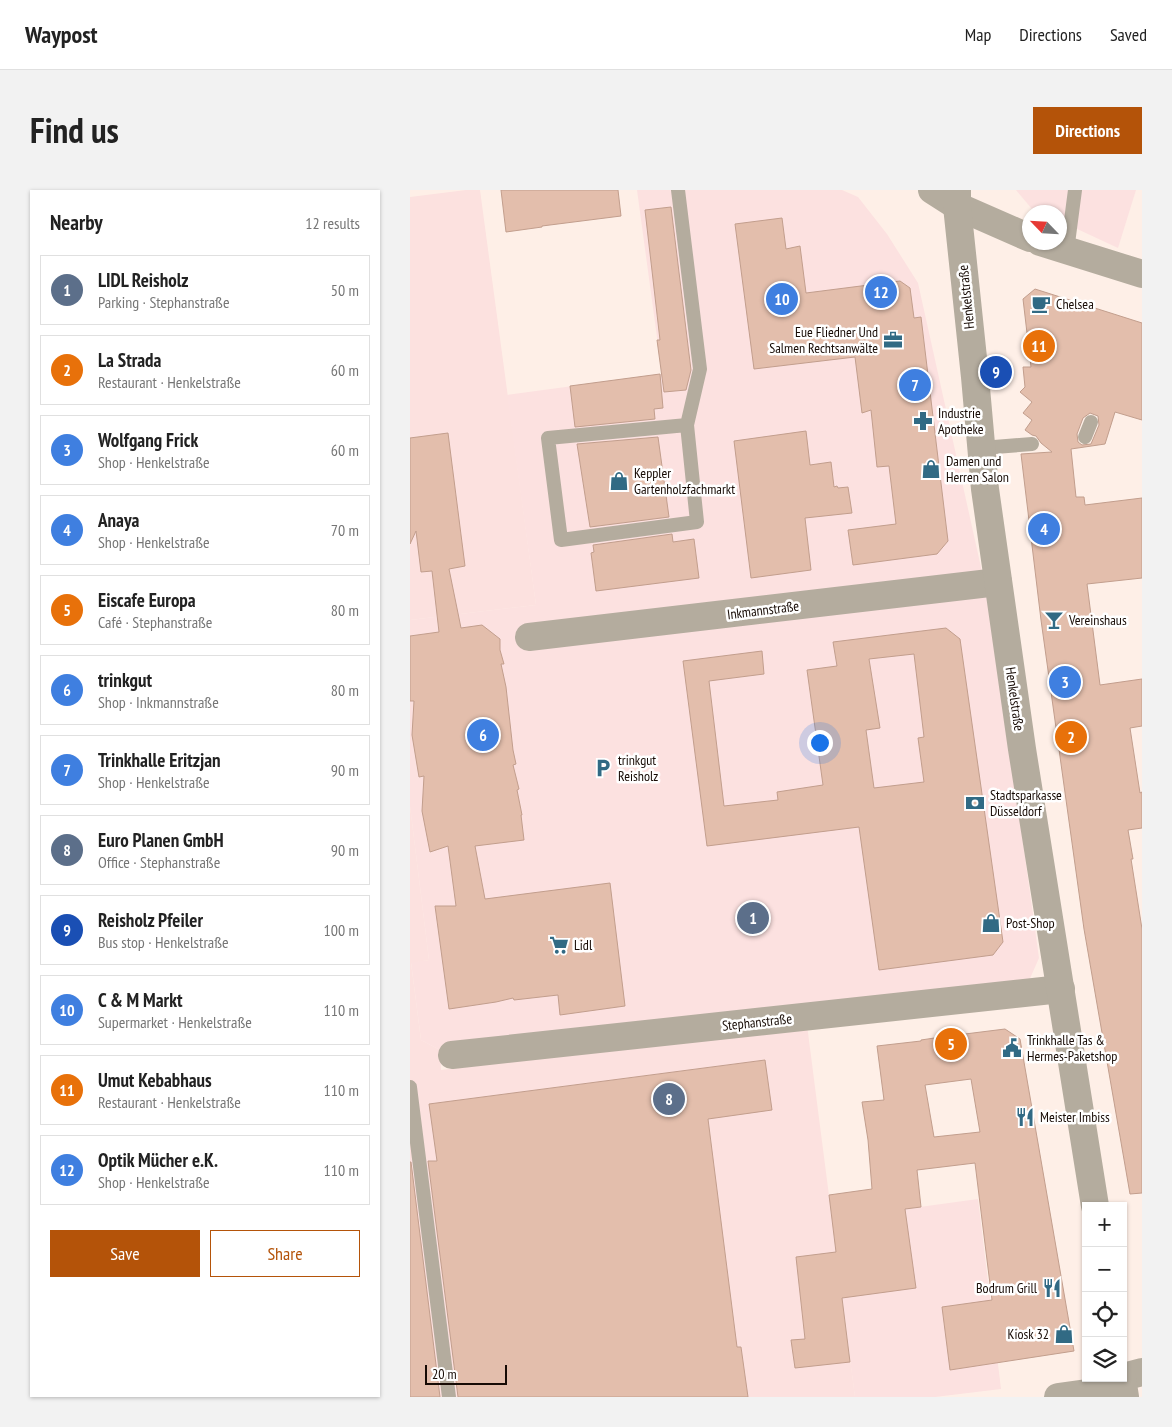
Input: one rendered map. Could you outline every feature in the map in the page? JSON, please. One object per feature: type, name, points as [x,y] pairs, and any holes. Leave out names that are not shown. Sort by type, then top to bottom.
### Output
[{"type":"street","points":[[932,190],[957,198],[1022,234]]},
{"type":"street","name":"Henkelstraße","points":[[957,198],[985,489],[1054,958],[1061,990],[1094,1202]]},
{"type":"street","points":[[1063,250],[1142,274]]},
{"type":"street","name":"Inkmannstraße","points":[[529,637],[998,582]]},
{"type":"street","name":"Stephanstraße","points":[[452,1055],[1061,990]]},
{"type":"street","points":[[1058,1397],[1127,1382]]},
{"type":"lane","points":[[678,190],[700,369],[687,425],[697,522],[561,540],[548,438],[687,425]]},
{"type":"lane","points":[[1066,251],[1074,190]]},
{"type":"lane","points":[[1085,437],[1091,422]]},
{"type":"lane","points":[[982,448],[1032,444]]},
{"type":"lane","points":[[410,1087],[448,1397]]},
{"type":"shaded area","points":[[480,190],[536,605],[410,620],[410,197]]},
{"type":"shaded area","points":[[637,190],[842,190],[858,197],[887,234],[918,283],[992,617],[1039,958],[1028,983],[440,1050],[421,1040],[411,962],[429,960],[410,806],[410,620],[536,605],[507,395],[662,374]]},
{"type":"shaded area","points":[[1016,190],[1136,190],[1118,248],[1067,224],[1067,205],[1029,205]]},
{"type":"shaded area","points":[[410,806],[429,960],[411,963],[421,1040],[440,1050],[441,1070],[807,1025],[855,1397],[410,1397]]},
{"type":"shaded area","points":[[978,1199],[1001,1389],[935,1397],[855,1397],[832,1219]]},
{"type":"building","points":[[501,190],[618,190],[621,216],[506,232]]},
{"type":"building","points":[[671,207],[691,370],[686,390],[664,392],[657,340],[660,340],[645,210]]},
{"type":"building","points":[[782,218],[786,249],[800,246],[806,293],[900,281],[910,288],[914,318],[921,317],[948,541],[937,554],[853,565],[848,530],[896,524],[889,466],[877,467],[871,410],[862,413],[855,357],[754,369],[735,224]]},
{"type":"building","points":[[1035,289],[1142,323],[1142,420],[1115,412],[1105,444],[1071,449],[1076,497],[1084,497],[1085,505],[1142,498],[1142,578],[1087,584],[1100,685],[1142,679],[1142,726],[1130,728],[1140,793],[1142,792],[1142,828],[1128,830],[1142,929],[1142,1193],[1130,1194],[1084,929],[1041,620],[1021,454],[1052,452],[1036,436],[1025,430],[1032,420],[1023,413],[1032,402],[1020,392],[1025,387],[1023,367],[1031,367],[1023,299]],"holes":[[[1090,413],[1098,416],[1099,425],[1091,444],[1082,445],[1078,442],[1077,434],[1083,418]]]},
{"type":"building","points":[[660,374],[663,408],[654,409],[655,419],[575,427],[570,386]]},
{"type":"building","points":[[806,431],[810,465],[831,462],[834,487],[848,487],[852,513],[805,518],[811,570],[751,578],[734,441]]},
{"type":"building","points":[[448,433],[465,566],[449,569],[461,628],[482,625],[500,639],[500,650],[504,664],[501,664],[506,687],[516,764],[513,765],[519,789],[517,790],[524,840],[475,846],[485,899],[610,883],[625,1006],[560,1015],[558,995],[514,1000],[513,998],[449,1009],[435,906],[456,906],[448,846],[430,852],[422,811],[424,776],[419,777],[412,735],[414,701],[410,701],[410,636],[439,632],[432,571],[421,572],[416,531],[410,544],[410,438]]},
{"type":"building","points":[[658,437],[669,517],[590,527],[577,444]]},
{"type":"building","points":[[672,534],[673,542],[694,539],[699,578],[596,591],[591,553],[594,552],[593,545]]},
{"type":"building","points":[[946,628],[960,639],[1003,942],[993,955],[879,970],[859,827],[707,846],[683,661],[762,651],[764,674],[709,681],[724,806],[778,800],[777,792],[823,785],[807,670],[837,666],[833,642]],"holes":[[[914,654],[924,737],[918,738],[924,782],[874,788],[866,730],[880,728],[869,659]]]},
{"type":"building","points":[[1005,1029],[1020,1039],[1074,1351],[950,1370],[942,1307],[992,1300],[975,1163],[917,1170],[921,1207],[905,1209],[916,1288],[842,1298],[850,1362],[795,1368],[791,1340],[805,1339],[796,1257],[836,1252],[829,1195],[872,1189],[868,1140],[862,1102],[884,1100],[877,1046]],"holes":[[[971,1079],[980,1132],[934,1137],[925,1085]]]},
{"type":"building","points":[[765,1060],[772,1110],[708,1119],[737,1347],[741,1347],[748,1397],[458,1397],[428,1161],[437,1161],[429,1104]]},
{"type":"building","points":[[411,1162],[440,1397],[410,1397]]},
{"type":"place","name":"Optik Mücher e.K.","points":[[881,292]]},
{"type":"place","name":"C & M Markt","points":[[782,299]]},
{"type":"place","name":"Chelsea","points":[[1041,304]]},
{"type":"place","name":"Eue Fliedner Und Salmen Rechtsanwälte","points":[[893,340]]},
{"type":"place","name":"Umut Kebabhaus","points":[[1039,346]]},
{"type":"place","name":"Reisholz Pfeiler","points":[[996,372]]},
{"type":"place","name":"Trinkhalle Eritzjan","points":[[915,385]]},
{"type":"place","name":"Industrie Apotheke","points":[[923,421]]},
{"type":"place","name":"Damen und Herren Salon","points":[[931,469]]},
{"type":"place","name":"Keppler Gartenholzfachmarkt","points":[[619,481]]},
{"type":"place","name":"Anaya","points":[[1044,529]]},
{"type":"place","name":"Vereinshaus","points":[[1054,620]]},
{"type":"place","name":"Wolfgang Frick","points":[[1065,682]]},
{"type":"place","name":"trinkgut","points":[[483,735]]},
{"type":"place","name":"La Strada","points":[[1071,737]]},
{"type":"place","name":"trinkgut Reisholz","points":[[603,768]]},
{"type":"place","name":"Stadtsparkasse Düsseldorf","points":[[975,803]]},
{"type":"place","name":"LIDL Reisholz","points":[[753,918]]},
{"type":"place","name":"Post-Shop","points":[[991,923]]},
{"type":"place","name":"Lidl","points":[[559,945]]},
{"type":"place","name":"Eiscafe Europa","points":[[951,1044]]},
{"type":"place","name":"Trinkhalle Tas & Hermes-Paketshop","points":[[1012,1048]]},
{"type":"place","name":"Euro Planen GmbH","points":[[669,1099]]},
{"type":"place","name":"Meister Imbiss","points":[[1025,1117]]},
{"type":"place","name":"Bodrum Grill","points":[[1052,1288]]},
{"type":"place","name":"Kiosk 32","points":[[1064,1334]]}]
